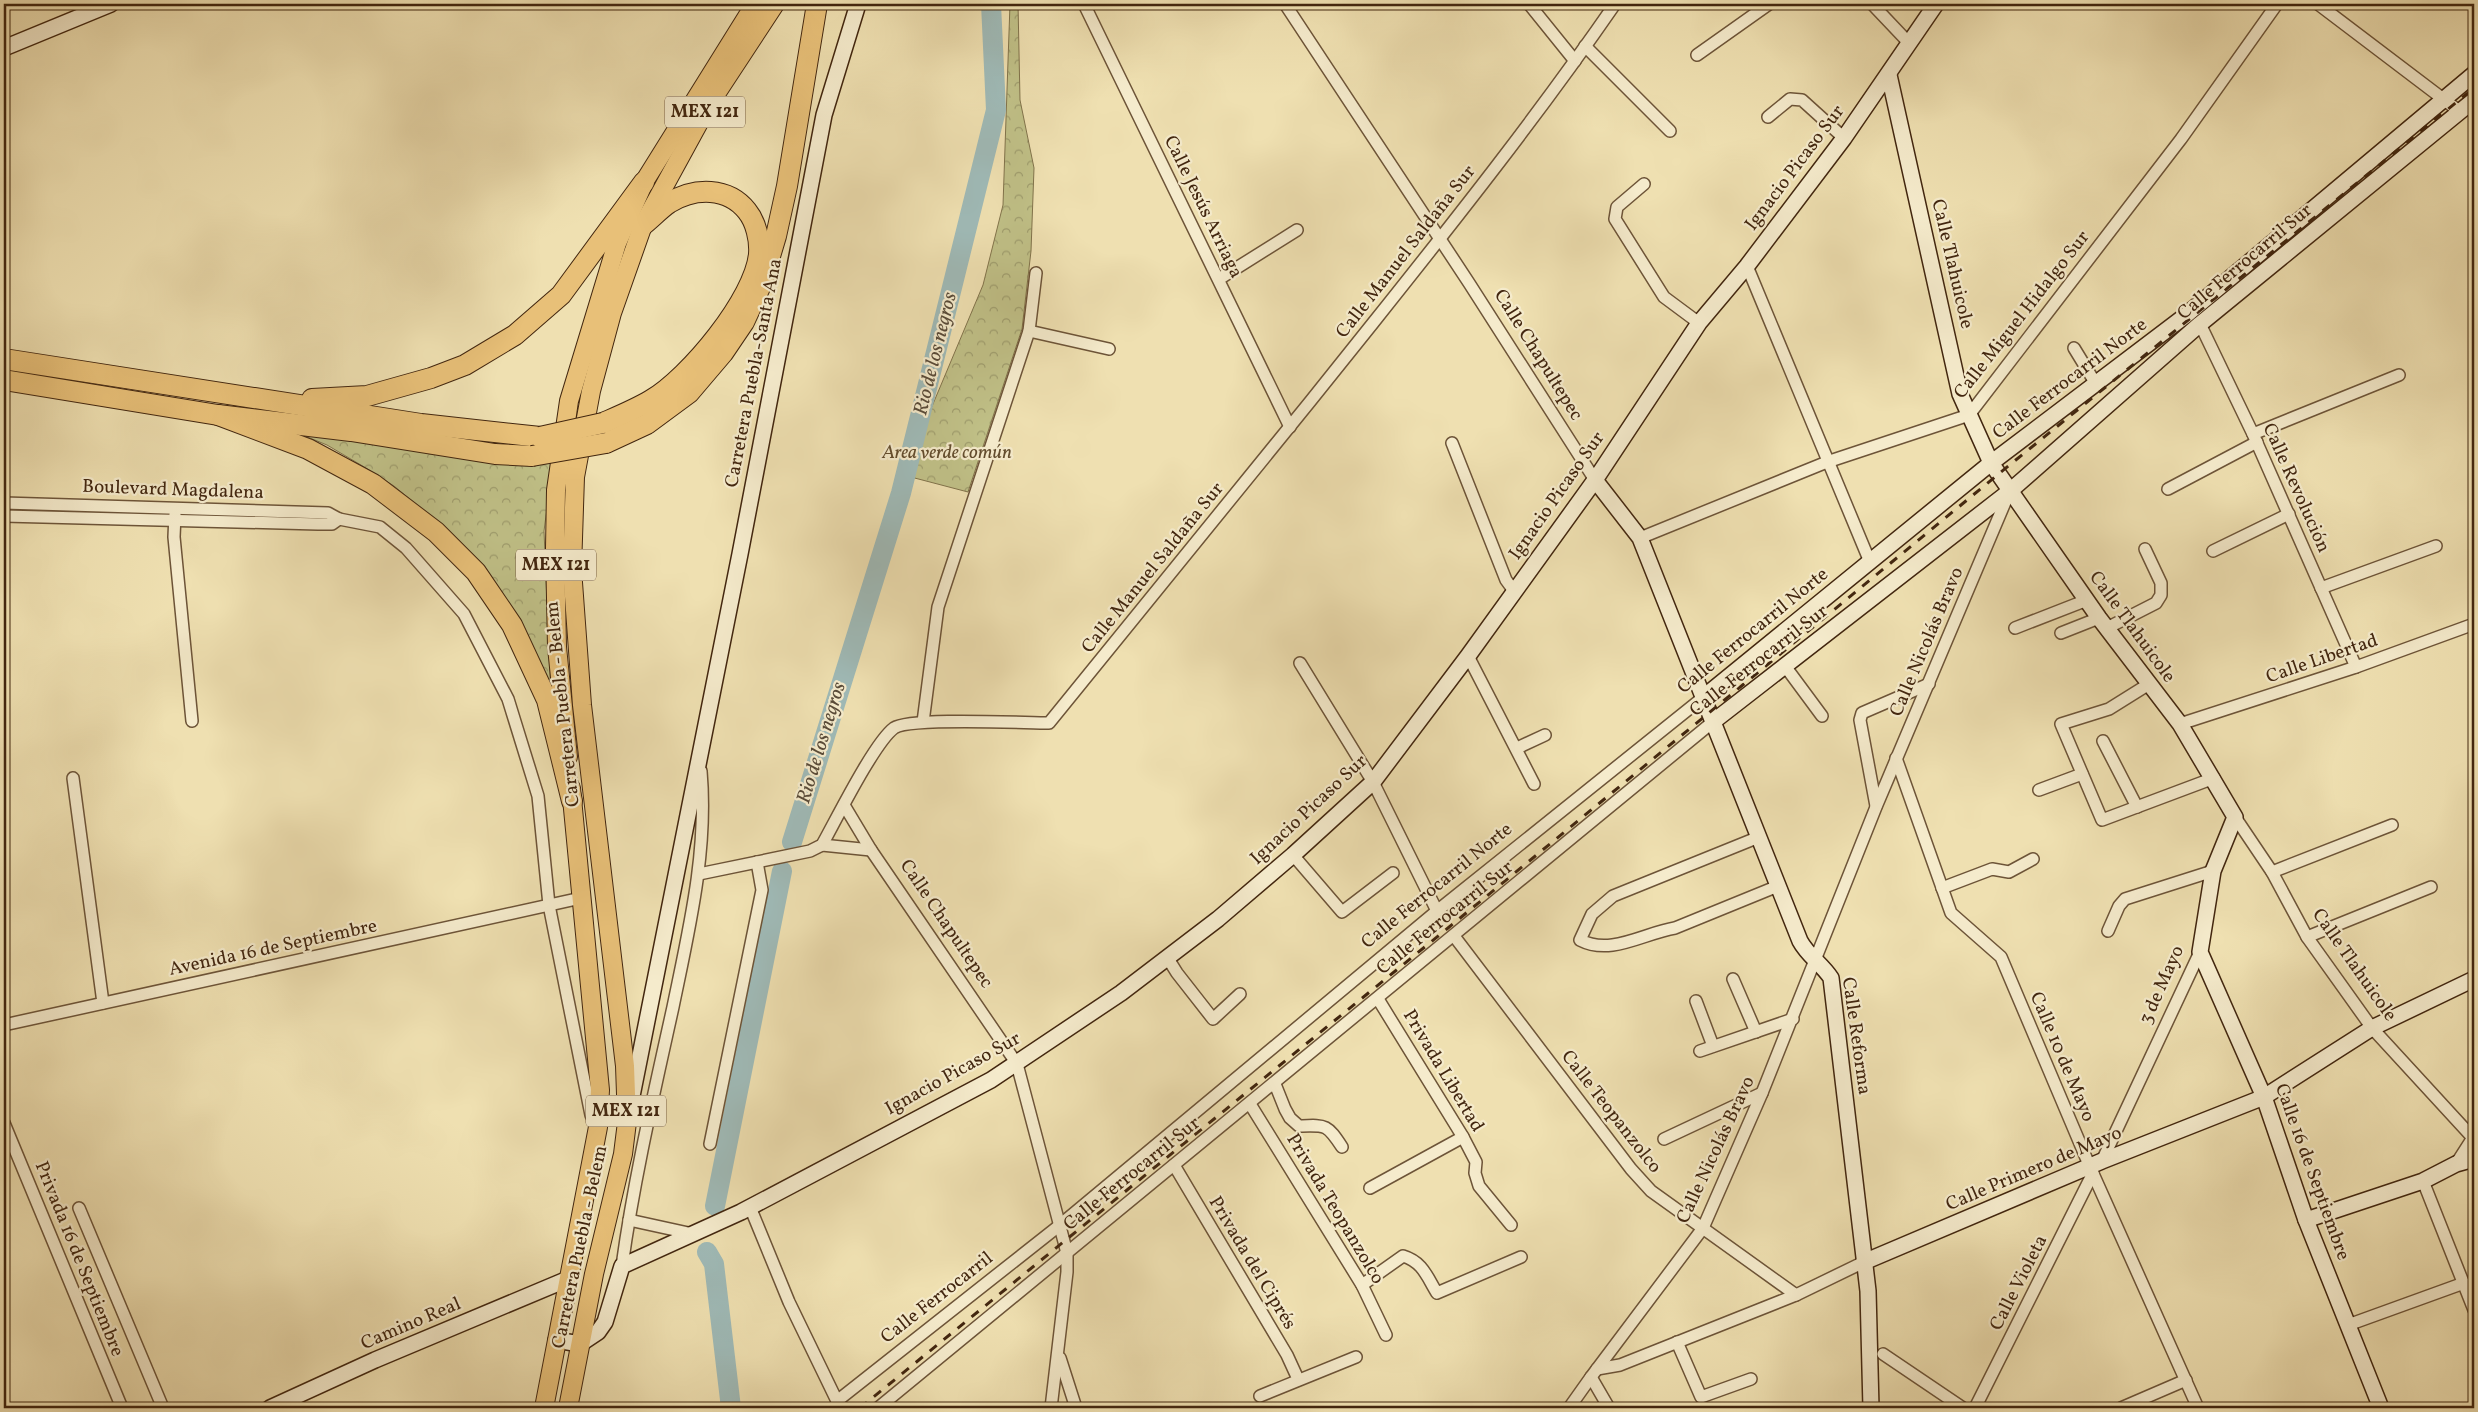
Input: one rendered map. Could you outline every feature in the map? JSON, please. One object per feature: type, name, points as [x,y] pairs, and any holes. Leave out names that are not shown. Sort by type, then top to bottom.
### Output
[{"type":"highway","points":[[4,380],[218,415],[351,431],[495,454],[532,456],[604,433],[647,424],[689,393],[723,353],[744,322],[762,283],[776,236],[787,186],[817,4]]},
{"type":"highway","points":[[274,401],[367,396],[431,378],[465,365],[515,335],[561,295],[644,182]]},
{"type":"highway","points":[[4,359],[421,424],[540,437],[604,433],[652,400],[697,362],[737,306],[754,274],[759,254],[758,238],[751,216],[740,202],[722,192],[701,192],[685,196],[669,204],[643,226]]},
{"type":"highway","points":[[218,415],[308,448],[373,484],[436,532],[476,572],[512,624],[547,700],[572,801]]},
{"type":"main road","points":[[4,48],[84,9],[111,4]]},
{"type":"main road","name":"Carretera Puebla - Belem","points":[[544,1408],[598,1127],[600,1090],[557,647],[556,490],[569,401],[617,242],[644,182],[755,4]]},
{"type":"main road","name":"Carretera Puebla - Belem","points":[[568,1408],[580,1344],[623,1154],[626,1122],[625,1066],[582,705],[572,569],[575,476],[591,391],[612,313],[643,226],[708,106],[775,4]]},
{"type":"main road","name":"Carretera Puebla-Santa Ana","points":[[626,1122],[740,554],[822,125],[858,4]]},
{"type":"main road","name":"Ignacio Picaso Sur","points":[[622,1266],[750,1207],[991,1080],[1017,1064],[1121,993],[1218,919],[1293,855],[1373,782],[1468,656],[1594,480],[1699,323],[1747,266],[1844,138],[1936,4]]},
{"type":"main road","name":"Calle Ferrocarril Norte","points":[[1705,696],[1991,463],[2185,316],[2474,74]]},
{"type":"main road","name":"Calle Tlahuicole","points":[[1889,75],[1960,394],[1991,463],[2103,623],[2180,724],[2214,778],[2235,817]]},
{"type":"main road","name":"Calle Ferrocarril Sur","points":[[1714,721],[2010,491],[2200,324],[2474,100]]},
{"type":"main road","name":"Calle Chapultepec","points":[[1594,480],[1640,538],[1705,696]]},
{"type":"main road","name":"Calle Reforma","points":[[1705,696],[1800,941],[1806,953],[1831,978],[1868,1291],[1871,1408]]},
{"type":"main road","name":"3 de Mayo","points":[[2200,952],[2213,871],[2235,817]]},
{"type":"main road","name":"Calle 16 de Septiembre","points":[[2200,952],[2264,1097],[2306,1220],[2381,1408]]},
{"type":"main road","name":"Calle Primero de Mayo","points":[[1864,1262],[2264,1097],[2372,1028],[2474,979]]},
{"type":"main road","points":[[2306,1220],[2423,1181],[2456,1164],[2474,1159]]},
{"type":"main road","points":[[556,1340],[580,1344],[598,1332],[605,1322],[622,1266]]},
{"type":"main road","name":"Camino Real","points":[[270,1408],[375,1360],[568,1279]]},
{"type":"street","name":"Calle Jesús Arriaga","points":[[1084,4],[1290,427]]},
{"type":"street","name":"Calle Chapultepec","points":[[1285,4],[1594,480]]},
{"type":"street","points":[[1529,4],[1575,61]]},
{"type":"street","name":"Calle Manuel Saldaña Sur","points":[[822,845],[877,749],[894,728],[923,722],[1049,723],[1290,427],[1439,240],[1575,61],[1615,4]]},
{"type":"street","points":[[1696,55],[1769,4]]},
{"type":"street","points":[[1872,4],[1909,43]]},
{"type":"street","name":"Calle Miguel Hidalgo Sur","points":[[1640,538],[1827,462],[1969,415],[2181,139],[2277,4]]},
{"type":"street","points":[[2318,4],[2459,111]]},
{"type":"street","points":[[1585,46],[1670,131]]},
{"type":"street","points":[[1768,117],[1790,99],[1802,100],[1844,138]]},
{"type":"street","points":[[1644,184],[1618,208],[1615,219],[1664,297],[1699,323]]},
{"type":"street","points":[[1219,279],[1297,230]]},
{"type":"street","points":[[1747,266],[1870,562]]},
{"type":"street","points":[[923,722],[938,607],[1029,331],[1036,273]]},
{"type":"street","name":"Calle Revolución","points":[[2200,324],[2255,438],[2356,667]]},
{"type":"street","points":[[1029,331],[1109,349]]},
{"type":"street","points":[[2074,348],[2096,384]]},
{"type":"street","points":[[2168,489],[2255,438],[2399,375]]},
{"type":"street","points":[[1452,443],[1506,580],[1514,591]]},
{"type":"street","name":"Calle Nicolás Bravo","points":[[1570,1408],[1703,1228],[1793,1019],[1896,758],[2010,491]]},
{"type":"street","name":"Boulevard Magdalena","points":[[4,504],[86,504],[328,512],[339,519],[380,527],[406,548],[464,614],[508,699],[538,796],[549,905]]},
{"type":"street","points":[[86,504],[88,518]]},
{"type":"street","points":[[176,508],[174,521],[192,721]]},
{"type":"street","points":[[2213,551],[2288,514]]},
{"type":"street","name":"Boulevard Magdalena","points":[[4,516],[318,524],[332,524],[339,519]]},
{"type":"street","points":[[2321,588],[2436,546]]},
{"type":"street","points":[[2061,633],[2103,623],[2156,603],[2161,595],[2161,583],[2144,549]]},
{"type":"street","points":[[2015,628],[2087,600]]},
{"type":"street","name":"Calle Libertad","points":[[2180,724],[2356,667],[2474,624]]},
{"type":"street","points":[[1468,656],[1534,784]]},
{"type":"street","points":[[1300,663],[1373,782],[1437,911]]},
{"type":"street","points":[[1785,666],[1822,716]]},
{"type":"street","name":"Calle Nicolás Bravo","points":[[1876,807],[1860,720],[1862,713],[1929,684]]},
{"type":"street","points":[[2149,684],[2109,709],[2061,724],[2102,820],[2214,778]]},
{"type":"street","name":"Calle Ferrocarril Norte","points":[[1060,1225],[1437,911],[1705,696]]},
{"type":"street","name":"Calle Ferrocarril Sur","points":[[1067,1253],[1275,1084],[1714,721]]},
{"type":"street","points":[[1517,748],[1545,735]]},
{"type":"street","points":[[2103,741],[2137,807]]},
{"type":"street","points":[[622,1266],[628,1220],[699,874],[703,803],[699,753]]},
{"type":"street","name":"Calle 10 de Mayo","points":[[1896,758],[1951,913],[2001,957],[2095,1167],[2198,1408]]},
{"type":"street","points":[[2038,790],[2082,774]]},
{"type":"street","points":[[73,778],[103,1003]]},
{"type":"street","name":"Calle Chapultepec","points":[[844,805],[871,850],[1017,1064],[1067,1253],[1067,1272],[1051,1408]]},
{"type":"street","name":"Calle Tlahuicole","points":[[2235,817],[2272,872],[2307,937],[2372,1028],[2474,1138]]},
{"type":"street","points":[[2272,872],[2392,825]]},
{"type":"street","points":[[1759,837],[1613,896],[1592,914],[1580,940],[1599,946],[1618,945],[1656,931],[1674,928],[1778,886]]},
{"type":"street","points":[[699,874],[810,850],[822,845],[871,850]]},
{"type":"street","points":[[1293,855],[1342,912],[1393,873]]},
{"type":"street","points":[[1942,888],[1992,869],[2009,872],[2033,859]]},
{"type":"street","points":[[710,1144],[762,890],[757,862]]},
{"type":"street","points":[[2108,931],[2119,906],[2125,899],[2213,871]]},
{"type":"street","points":[[2307,937],[2431,886]]},
{"type":"street","name":"Avenida 16 de Septiembre","points":[[4,1025],[581,898]]},
{"type":"street","points":[[549,905],[591,1115],[598,1127]]},
{"type":"street","name":"Calle Teopanzolco","points":[[1454,936],[1631,1168],[1651,1191],[1796,1295]]},
{"type":"street","name":"3 de Mayo","points":[[2095,1167],[2200,952]]},
{"type":"street","points":[[1167,957],[1176,973],[1213,1019],[1240,994]]},
{"type":"street","points":[[1733,979],[1756,1032]]},
{"type":"street","name":"Privada Libertad","points":[[1378,998],[1463,1137],[1476,1162],[1475,1173],[1479,1186],[1511,1225]]},
{"type":"street","points":[[1696,1001],[1713,1046]]},
{"type":"street","points":[[1700,1051],[1793,1019]]},
{"type":"street","points":[[1275,1084],[1290,1118],[1299,1126],[1325,1125],[1330,1128],[1342,1146]]},
{"type":"street","points":[[1664,1139],[1762,1093]]},
{"type":"street","name":"Privada Teopanzolco","points":[[1250,1104],[1362,1285],[1386,1335]]},
{"type":"street","name":"Privada 16 de Septiembre","points":[[4,1122],[122,1408]]},
{"type":"street","points":[[1370,1188],[1463,1137]]},
{"type":"street","points":[[2456,1164],[2474,1138]]},
{"type":"street","name":"Privada del Ciprés","points":[[1174,1165],[1287,1355],[1298,1379]]},
{"type":"street","name":"Calle Violeta","points":[[1975,1408],[2095,1167]]},
{"type":"street","points":[[2423,1181],[2474,1310]]},
{"type":"street","name":"Calle Ferrocarril","points":[[750,1207],[789,1302],[837,1400],[1060,1225]]},
{"type":"street","points":[[79,1208],[163,1408]]},
{"type":"street","points":[[628,1220],[693,1234]]},
{"type":"street","points":[[878,1408],[1067,1253]]},
{"type":"street","points":[[1362,1285],[1404,1256],[1415,1260],[1420,1265],[1437,1294],[1521,1256]]},
{"type":"street","name":"Calle Primero de Mayo","points":[[1594,1373],[1620,1365],[1796,1295],[1864,1262]]},
{"type":"street","points":[[2348,1325],[2464,1284]]},
{"type":"street","points":[[1677,1342],[1701,1397],[1751,1379]]},
{"type":"street","points":[[1058,1354],[1076,1408]]},
{"type":"street","points":[[1884,1354],[1962,1408]]},
{"type":"street","points":[[1260,1396],[1356,1357]]},
{"type":"street","points":[[1594,1373],[1609,1408]]},
{"type":"street","points":[[2121,1408],[2186,1380]]},
{"type":"green space","name":"Area verde común","points":[[1010,4],[1018,4],[1020,100],[1034,168],[1031,251],[1022,329],[968,492],[907,476],[917,442],[983,285],[1003,205]]},
{"type":"green space","points":[[300,434],[553,462],[544,531],[551,699],[440,524],[394,486],[366,468],[327,445]]},
{"type":"waterway","name":"Rio de los negros","points":[[792,842],[901,493],[996,110],[991,4]]},
{"type":"waterway","name":"Rio de los negros","points":[[715,1206],[782,871]]},
{"type":"waterway","name":"Rio de los negros","points":[[707,1252],[714,1264],[731,1408]]},
{"type":"railway","points":[[860,1408],[1448,928],[2001,472],[2474,88]]}]
